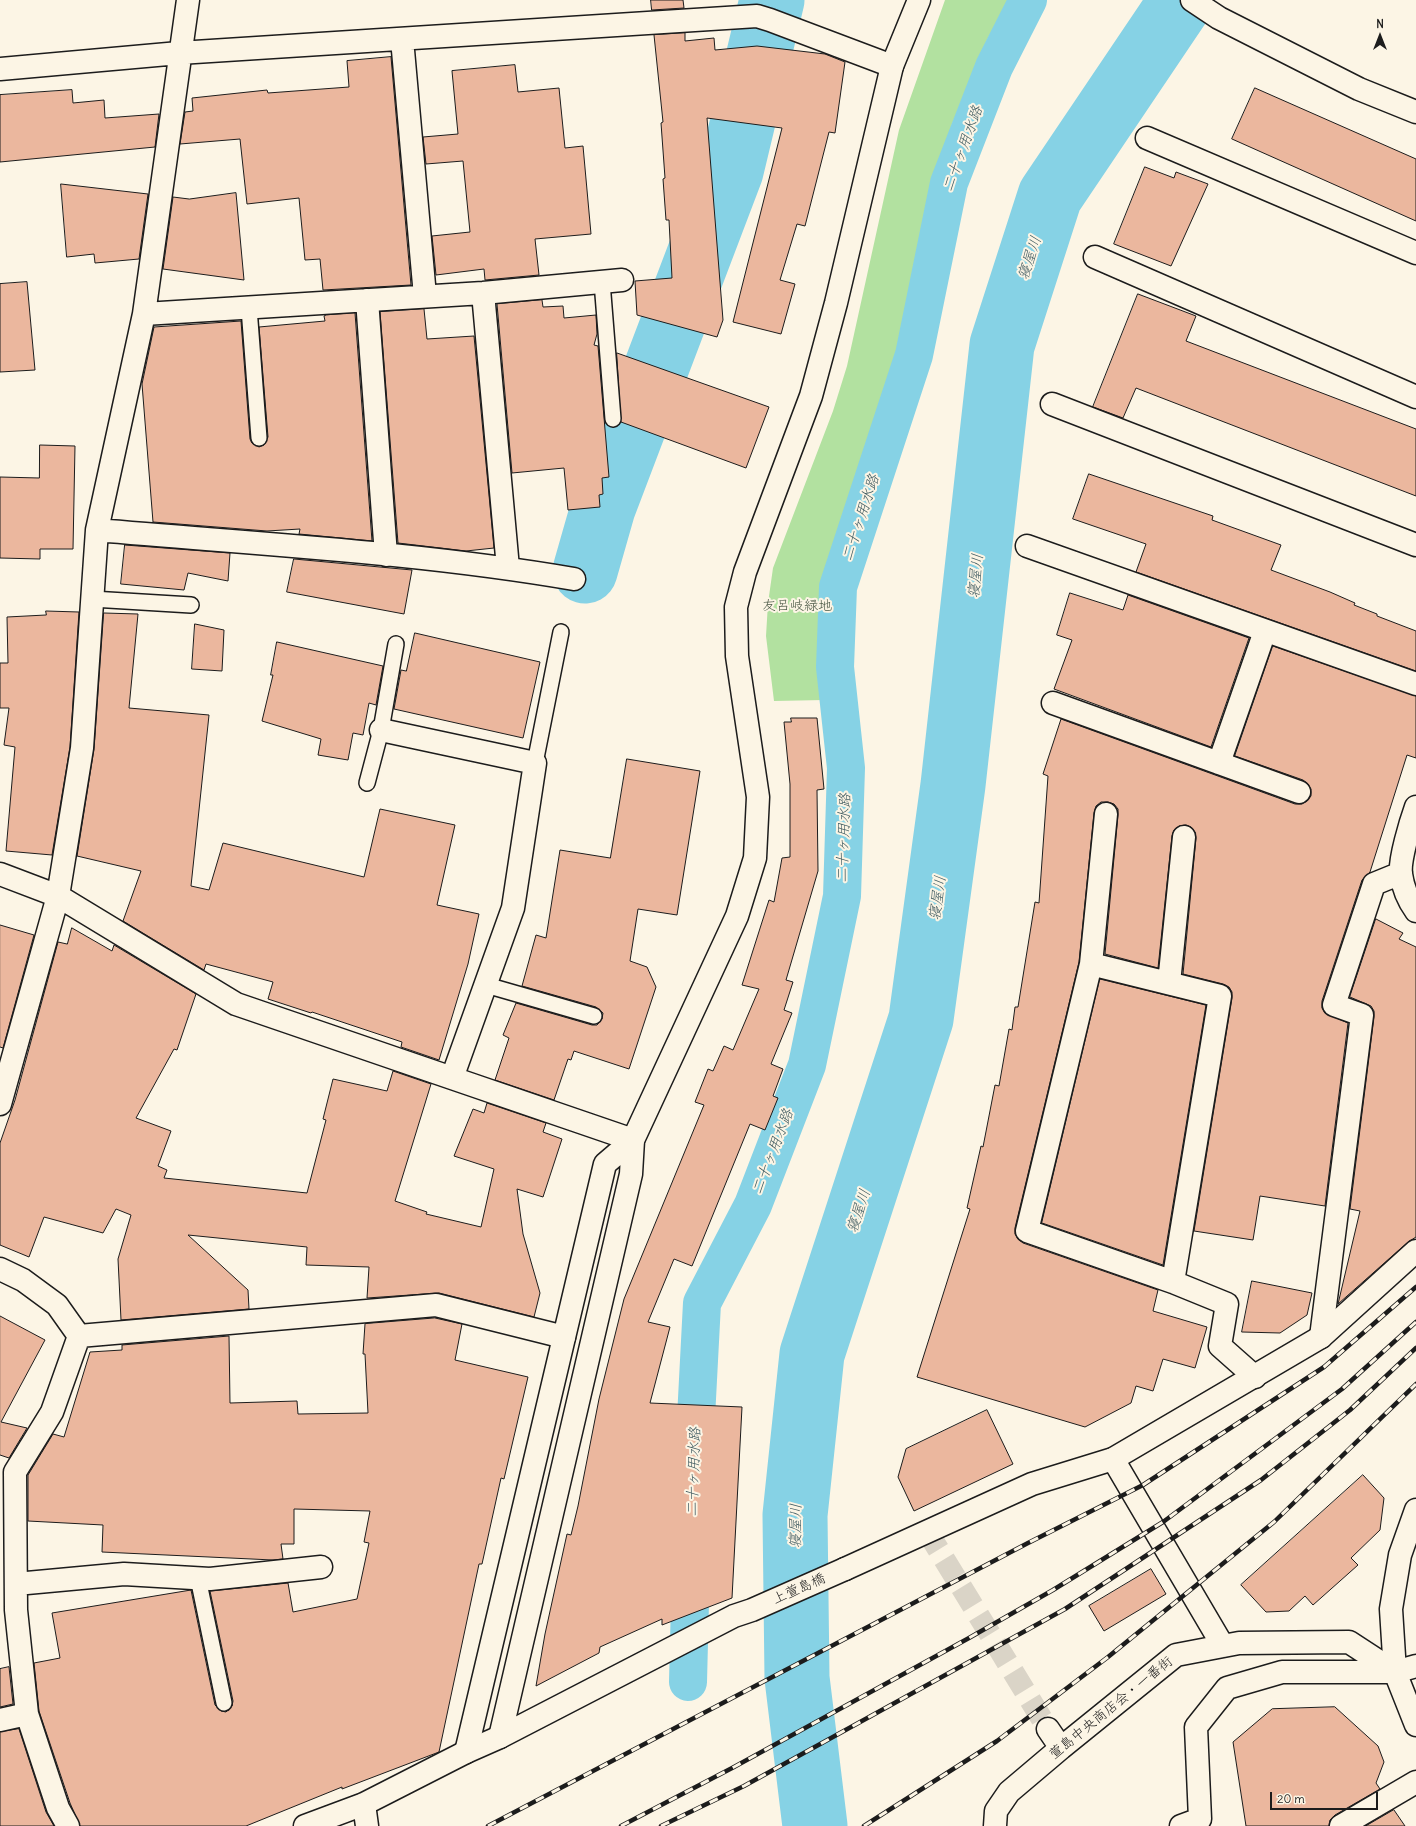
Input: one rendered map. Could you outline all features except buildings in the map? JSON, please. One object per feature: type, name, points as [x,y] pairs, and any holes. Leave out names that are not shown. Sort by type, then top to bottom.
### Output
[{"type":"street","points":[[0,1104],[58,896],[82,748],[97,530],[144,314],[179,53],[188,0]]},
{"type":"street","points":[[500,1737],[630,1174],[634,1140],[737,916],[755,858],[758,797],[737,656],[736,607],[745,572],[811,396],[836,303],[892,66],[918,0]]},
{"type":"street","points":[[1199,5],[1359,89],[1416,112]]},
{"type":"street","points":[[0,69],[179,53],[402,39],[763,13],[892,66]]},
{"type":"street","points":[[402,39],[425,296]]},
{"type":"street","points":[[1147,138],[1416,253]]},
{"type":"street","points":[[1095,257],[1416,397]]},
{"type":"street","points":[[144,314],[483,293],[612,281]]},
{"type":"street","points":[[483,293],[508,568]]},
{"type":"street","points":[[367,300],[386,555]]},
{"type":"street","points":[[1052,404],[1416,545]]},
{"type":"street","points":[[97,530],[386,555],[508,568],[574,579]]},
{"type":"street","points":[[1027,546],[1416,684]]},
{"type":"street","points":[[1219,763],[1265,631]]},
{"type":"street","points":[[1053,703],[1299,792]]},
{"type":"street","points":[[381,730],[535,763],[513,908],[452,1078]]},
{"type":"street","points":[[1416,807],[1409,826],[1401,873],[1408,900],[1416,912]]},
{"type":"street","points":[[1106,814],[1091,964],[1027,1231],[1174,1282],[1227,1304],[1220,1346],[1255,1377]]},
{"type":"street","points":[[1169,983],[1184,837]]},
{"type":"street","points":[[1321,1337],[1362,1015],[1334,1005],[1374,884],[1401,873]]},
{"type":"street","points":[[0,874],[58,896],[236,1004],[634,1140]]},
{"type":"street","points":[[1091,964],[1220,996],[1174,1282]]},
{"type":"street","points":[[466,1752],[605,1164],[634,1140]]},
{"type":"street","name":"上萱島橋","points":[[305,1826],[364,1804],[466,1752],[500,1737],[734,1616],[752,1610],[845,1569],[1032,1484],[1113,1459],[1321,1337],[1416,1251]]},
{"type":"street","points":[[0,1269],[24,1280],[56,1305],[79,1336]]},
{"type":"street","points":[[79,1336],[436,1304],[564,1337]]},
{"type":"street","points":[[68,1826],[58,1808],[27,1714],[16,1610],[15,1472],[52,1412],[79,1336]]},
{"type":"street","points":[[1113,1459],[1223,1646]]},
{"type":"street","points":[[1416,1510],[1400,1555],[1391,1609],[1395,1672],[1416,1725]]},
{"type":"street","points":[[16,1584],[124,1574],[210,1578],[321,1567]]},
{"type":"street","name":"萱島中央商店会・一番街","points":[[995,1826],[996,1811],[1009,1792],[1176,1655],[1239,1643],[1349,1642],[1395,1672]]},
{"type":"street","points":[[1181,1826],[1200,1819],[1196,1726],[1227,1688],[1282,1672],[1395,1672],[1416,1666]]},
{"type":"street","points":[[0,1720],[27,1714]]},
{"type":"street","points":[[1048,1729],[1061,1748]]},
{"type":"street","points":[[1341,1826],[1416,1782]]},
{"type":"street","points":[[364,1804],[367,1826]]},
{"type":"lane","points":[[612,281],[613,419]]},
{"type":"lane","points":[[249,308],[259,438]]},
{"type":"lane","points":[[92,599],[190,605]]},
{"type":"lane","points":[[535,763],[560,632]]},
{"type":"lane","points":[[367,783],[381,730],[396,644]]},
{"type":"lane","points":[[486,984],[594,1016]]},
{"type":"lane","points":[[198,1578],[224,1703]]},
{"type":"green space","name":"友呂岐緑地","points":[[945,0],[1009,0],[987,40],[952,124],[935,182],[910,289],[893,377],[882,418],[842,521],[832,563],[821,636],[824,700],[774,701],[766,636],[768,603],[773,568],[833,411],[847,366],[899,130]]},
{"type":"waterway","points":[[585,571],[603,508],[731,171],[772,0]]},
{"type":"waterway","name":"二十ヶ用水路","points":[[694,1456],[702,1303],[753,1205],[807,1065],[842,896],[846,768],[835,667],[838,587],[914,355],[949,183],[994,67],[1028,0]]},
{"type":"waterway","name":"寝屋川","points":[[815,1826],[797,1678],[795,1515],[812,1354],[921,1019],[953,785],[1002,345],[1050,196],[1182,0]]},
{"type":"waterway","name":"二十ヶ用水路","points":[[688,1682],[691,1562]]},
{"type":"tunnel","points":[[927,1531],[1048,1729]]},
{"type":"railway","points":[[488,1826],[1028,1543],[1143,1485],[1324,1367],[1416,1287]]},
{"type":"railway","points":[[621,1826],[734,1767],[969,1638],[1053,1590],[1163,1522],[1342,1389],[1416,1322]]},
{"type":"railway","points":[[661,1826],[744,1786],[1065,1609],[1261,1480],[1350,1410],[1416,1348]]},
{"type":"railway","points":[[864,1826],[997,1741],[1108,1657],[1274,1522],[1416,1384]]}]
